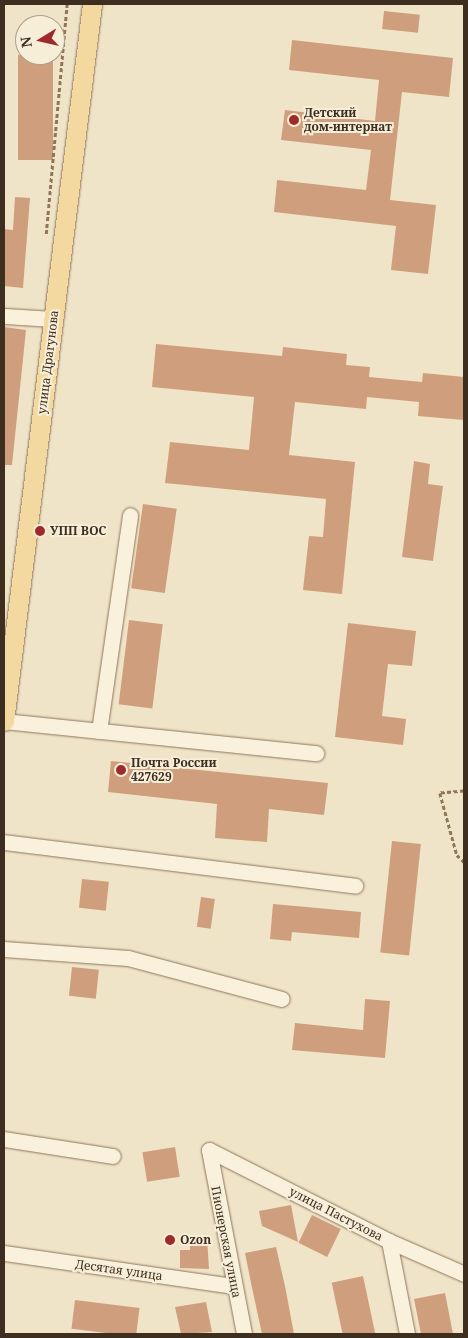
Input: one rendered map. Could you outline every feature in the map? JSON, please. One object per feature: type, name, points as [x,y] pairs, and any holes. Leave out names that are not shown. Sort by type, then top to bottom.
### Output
[{"type":"main road","name":"улица Драгунова","points":[[4,721],[92,4]]},
{"type":"street","points":[[4,316],[54,319]]},
{"type":"street","points":[[99,731],[130,515]]},
{"type":"street","points":[[4,721],[316,753]]},
{"type":"street","points":[[4,842],[355,886]]},
{"type":"street","points":[[4,949],[128,958],[282,999]]},
{"type":"street","points":[[4,1139],[113,1156]]},
{"type":"street","name":"улица Пастухова","points":[[209,1150],[389,1241],[464,1274]]},
{"type":"street","name":"Пионерская улица","points":[[209,1150],[244,1334]]},
{"type":"street","points":[[389,1241],[407,1334]]},
{"type":"street","name":"Десятая улица","points":[[4,1253],[234,1286]]},
{"type":"path","points":[[464,791],[440,793],[457,856],[464,862]]},
{"type":"building","points":[[384,11],[420,15],[418,33],[382,29]]},
{"type":"building","points":[[292,40],[453,58],[449,97],[402,92],[390,200],[436,205],[428,274],[391,270],[396,226],[274,212],[277,180],[366,190],[371,150],[281,140],[285,110],[375,121],[379,80],[289,70]]},
{"type":"building","points":[[18,65],[53,65],[53,160],[18,160]]},
{"type":"building","points":[[15,197],[30,198],[23,288],[4,286],[4,229],[13,230]]},
{"type":"building","points":[[4,327],[26,330],[12,465],[4,465]]},
{"type":"building","points":[[156,344],[282,356],[283,347],[347,354],[346,365],[370,367],[369,377],[422,382],[423,373],[464,377],[464,420],[418,416],[419,402],[367,397],[366,409],[295,402],[289,455],[355,462],[342,594],[303,590],[309,536],[323,537],[326,499],[165,483],[170,442],[249,450],[254,397],[152,387]]},
{"type":"building","points":[[414,461],[430,464],[428,484],[443,486],[433,561],[402,557]]},
{"type":"building","points":[[143,504],[177,509],[165,593],[131,588]]},
{"type":"building","points":[[129,620],[163,624],[152,709],[119,704]]},
{"type":"building","points":[[348,623],[416,631],[412,666],[388,664],[382,716],[406,719],[403,745],[335,737]]},
{"type":"building","points":[[111,761],[328,783],[324,815],[269,809],[267,842],[215,838],[217,804],[108,792]]},
{"type":"building","points":[[392,841],[421,844],[409,955],[380,952]]},
{"type":"building","points":[[82,879],[109,882],[106,911],[79,908]]},
{"type":"building","points":[[201,897],[215,899],[211,929],[197,927]]},
{"type":"building","points":[[273,904],[361,912],[359,938],[292,932],[291,941],[270,939]]},
{"type":"building","points":[[72,967],[99,970],[96,999],[69,996]]},
{"type":"building","points":[[365,999],[390,1001],[385,1058],[292,1050],[295,1023],[363,1030]]},
{"type":"building","points":[[175,1147],[180,1177],[147,1182],[142,1152]]},
{"type":"building","points":[[291,1205],[298,1242],[262,1226],[259,1211]]},
{"type":"building","points":[[312,1215],[341,1229],[327,1257],[298,1243]]},
{"type":"building","points":[[190,1237],[207,1237],[209,1269],[180,1268],[180,1250],[190,1250]]},
{"type":"building","points":[[276,1247],[294,1334],[262,1334],[251,1283],[245,1253]]},
{"type":"building","points":[[363,1276],[375,1334],[343,1334],[332,1283]]},
{"type":"building","points":[[445,1293],[453,1334],[421,1334],[414,1299]]},
{"type":"building","points":[[75,1300],[140,1308],[136,1334],[114,1334],[71,1329]]},
{"type":"building","points":[[206,1302],[212,1332],[181,1334],[175,1307]]},
{"type":"place","name":"Детский дом-интернат","points":[[294,120]]},
{"type":"place","name":"УПП ВОС","points":[[40,531]]},
{"type":"place","name":"Почта России 427629","points":[[121,770]]},
{"type":"place","name":"Ozon","points":[[170,1240]]}]
